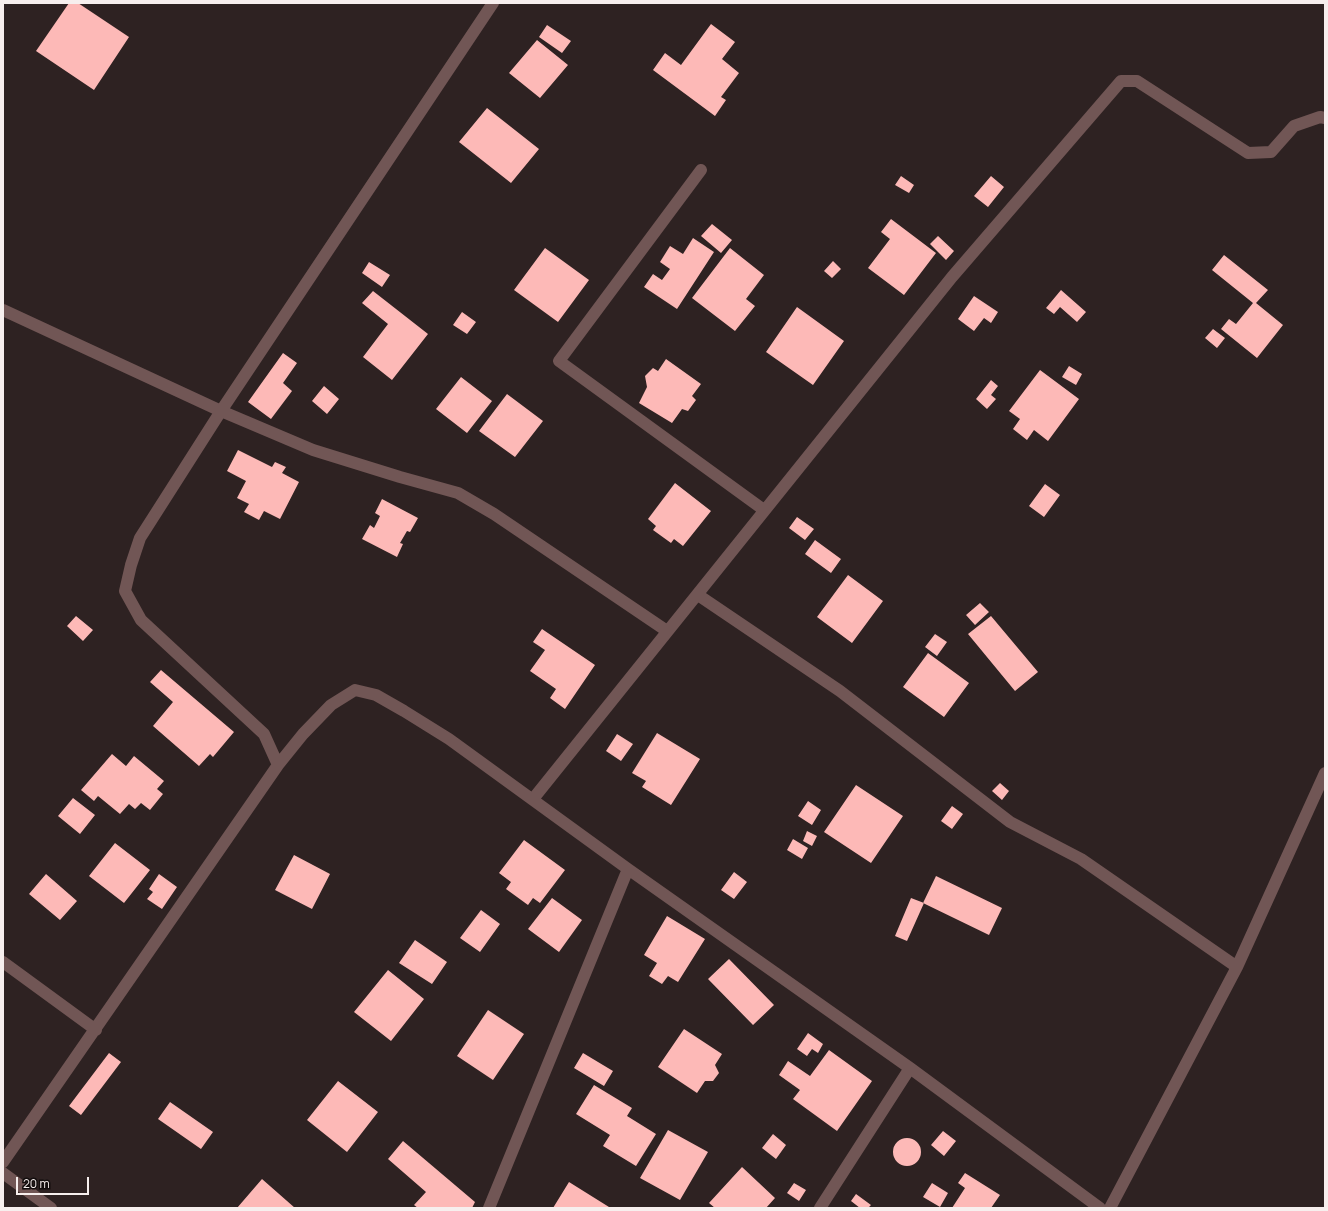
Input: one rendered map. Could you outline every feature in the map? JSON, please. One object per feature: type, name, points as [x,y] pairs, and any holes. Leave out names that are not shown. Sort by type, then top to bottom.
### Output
[{"type":"street","points":[[278,765],[264,734],[141,620],[125,591],[131,565],[140,538],[221,411],[493,3]]},
{"type":"street","points":[[533,799],[952,277],[1121,81],[1137,81],[1248,153],[1271,152],[1294,126],[1320,116],[1325,118]]},
{"type":"street","points":[[701,170],[559,361],[764,510]]},
{"type":"street","points":[[3,310],[221,411],[313,450],[458,493],[494,514],[667,631]]},
{"type":"street","points":[[698,595],[840,691],[1010,822],[1081,859],[1237,967]]},
{"type":"street","points":[[3,1162],[96,1030],[278,765],[303,734],[331,705],[355,690],[376,695],[449,739],[628,869],[910,1068],[1100,1208]]},
{"type":"street","points":[[1110,1208],[1237,967],[1325,773]]},
{"type":"street","points":[[490,1208],[628,869]]},
{"type":"street","points":[[3,962],[96,1030]]},
{"type":"street","points":[[820,1208],[910,1068]]},
{"type":"street","points":[[3,1173],[51,1208]]},
{"type":"building","points":[[69,3],[78,3],[129,37],[94,90],[36,51]]},
{"type":"building","points":[[711,24],[735,42],[722,59],[739,73],[721,97],[726,100],[715,116],[653,70],[665,53],[681,65]]},
{"type":"building","points":[[547,25],[571,41],[562,53],[539,37]]},
{"type":"building","points":[[537,40],[568,65],[540,98],[509,73]]},
{"type":"building","points":[[487,108],[539,149],[511,183],[459,142]]},
{"type":"building","points":[[901,176],[914,185],[909,193],[895,185]]},
{"type":"building","points":[[991,176],[1004,187],[988,207],[974,196]]},
{"type":"building","points":[[891,219],[936,253],[904,295],[868,268],[890,239],[881,232]]},
{"type":"building","points":[[712,224],[732,240],[721,253],[701,236]]},
{"type":"building","points":[[938,236],[954,251],[946,260],[930,244]]},
{"type":"building","points":[[693,238],[714,252],[677,309],[644,287],[653,274],[662,280],[670,269],[660,262],[670,246],[683,254]]},
{"type":"building","points":[[545,248],[589,280],[558,322],[514,290]]},
{"type":"building","points":[[730,248],[764,275],[746,299],[755,306],[735,331],[692,298]]},
{"type":"building","points":[[1224,255],[1268,290],[1256,303],[1283,325],[1257,358],[1221,329],[1229,319],[1236,324],[1253,303],[1212,270]]},
{"type":"building","points":[[833,261],[841,269],[832,278],[824,271]]},
{"type":"building","points":[[369,262],[390,275],[382,287],[362,273]]},
{"type":"building","points":[[1061,290],[1086,312],[1077,322],[1060,307],[1054,314],[1046,308]]},
{"type":"building","points":[[373,291],[428,334],[392,380],[363,357],[388,324],[362,303]]},
{"type":"building","points":[[974,296],[998,312],[991,323],[984,318],[974,331],[958,319]]},
{"type":"building","points":[[797,307],[844,341],[813,385],[766,352]]},
{"type":"building","points":[[462,312],[476,322],[467,334],[453,325]]},
{"type":"building","points":[[1213,329],[1225,338],[1217,348],[1205,338]]},
{"type":"building","points":[[283,353],[297,363],[283,383],[292,391],[271,419],[248,402]]},
{"type":"building","points":[[666,359],[701,384],[692,396],[696,400],[688,411],[682,409],[672,423],[639,403],[647,387],[645,376],[653,368],[658,371]]},
{"type":"building","points":[[1069,366],[1082,374],[1076,385],[1062,377]]},
{"type":"building","points":[[1040,370],[1079,399],[1048,441],[1034,430],[1027,440],[1013,429],[1020,419],[1009,411]]},
{"type":"building","points":[[461,377],[492,401],[467,433],[436,409]]},
{"type":"building","points":[[991,380],[998,386],[991,395],[996,399],[987,409],[976,399]]},
{"type":"building","points":[[324,386],[339,399],[327,414],[312,401]]},
{"type":"building","points":[[507,394],[543,421],[515,457],[479,431]]},
{"type":"building","points":[[238,450],[272,467],[275,462],[286,467],[282,473],[299,482],[280,519],[264,511],[259,520],[244,512],[249,504],[237,498],[246,481],[227,471]]},
{"type":"building","points":[[675,483],[711,511],[683,546],[674,539],[671,543],[653,530],[656,526],[648,519]]},
{"type":"building","points":[[1045,484],[1060,495],[1044,517],[1029,506]]},
{"type":"building","points":[[382,499],[418,518],[410,532],[407,531],[400,543],[403,544],[397,557],[362,539],[370,525],[374,528],[380,516],[375,513]]},
{"type":"building","points":[[797,517],[814,529],[805,540],[789,528]]},
{"type":"building","points":[[815,540],[841,559],[831,573],[805,554]]},
{"type":"building","points":[[848,575],[883,601],[852,643],[817,617]]},
{"type":"building","points":[[980,603],[989,612],[975,625],[966,615]]},
{"type":"building","points":[[76,616],[93,630],[83,641],[67,626]]},
{"type":"building","points":[[991,616],[1038,672],[1015,691],[968,634]]},
{"type":"building","points":[[542,629],[595,665],[565,709],[550,698],[556,689],[530,671],[545,650],[533,642]]},
{"type":"building","points":[[935,634],[947,642],[937,656],[925,647]]},
{"type":"building","points":[[928,653],[969,683],[944,717],[903,687]]},
{"type":"building","points":[[161,670],[234,732],[213,757],[210,754],[199,766],[153,726],[173,702],[150,682]]},
{"type":"building","points":[[657,733],[700,759],[671,805],[642,787],[646,781],[632,773]]},
{"type":"building","points":[[617,734],[633,744],[621,761],[606,751]]},
{"type":"building","points":[[112,754],[126,766],[134,756],[164,781],[157,789],[163,794],[150,810],[141,803],[135,809],[129,804],[120,814],[98,796],[94,801],[81,790]]},
{"type":"building","points":[[1000,783],[1009,791],[1002,800],[992,791]]},
{"type":"building","points":[[856,785],[903,816],[871,863],[824,832]]},
{"type":"building","points":[[73,798],[95,815],[80,834],[58,816]]},
{"type":"building","points":[[808,801],[821,810],[812,825],[798,816]]},
{"type":"building","points":[[952,806],[963,814],[952,829],[941,821]]},
{"type":"building","points":[[807,831],[817,836],[812,846],[803,841]]},
{"type":"building","points":[[793,839],[808,848],[802,859],[787,850]]},
{"type":"building","points":[[524,840],[565,870],[540,903],[533,898],[528,905],[506,889],[511,882],[499,873]]},
{"type":"building","points":[[115,843],[150,870],[124,903],[89,876]]},
{"type":"building","points":[[294,855],[330,874],[312,909],[275,890]]},
{"type":"building","points":[[734,872],[747,882],[734,899],[721,890]]},
{"type":"building","points":[[46,874],[77,901],[60,920],[29,894]]},
{"type":"building","points":[[159,874],[177,887],[162,909],[147,899],[153,892],[149,889]]},
{"type":"building","points":[[936,876],[1002,908],[989,935],[923,903]]},
{"type":"building","points":[[552,898],[582,920],[559,952],[528,929]]},
{"type":"building","points":[[911,898],[924,903],[907,941],[895,936]]},
{"type":"building","points":[[481,910],[500,924],[480,952],[460,938]]},
{"type":"building","points":[[667,916],[705,939],[678,982],[668,976],[662,984],[649,976],[657,963],[644,955]]},
{"type":"building","points":[[415,940],[447,962],[432,984],[399,963]]},
{"type":"building","points":[[729,959],[774,1005],[753,1025],[708,979]]},
{"type":"building","points":[[388,970],[424,999],[391,1041],[354,1012]]},
{"type":"building","points":[[488,1010],[524,1034],[493,1080],[457,1056]]},
{"type":"building","points":[[684,1029],[722,1054],[715,1065],[719,1073],[713,1081],[705,1081],[697,1093],[658,1067]]},
{"type":"building","points":[[808,1033],[823,1044],[818,1053],[812,1049],[807,1056],[797,1049]]},
{"type":"building","points":[[829,1050],[872,1081],[837,1131],[793,1099],[800,1090],[779,1075],[788,1061],[810,1076]]},
{"type":"building","points":[[109,1053],[121,1062],[81,1115],[69,1106]]},
{"type":"building","points":[[583,1053],[613,1071],[604,1086],[574,1068]]},
{"type":"building","points":[[338,1081],[378,1112],[347,1152],[307,1120]]},
{"type":"building","points":[[594,1085],[632,1108],[627,1116],[656,1134],[636,1166],[603,1146],[610,1135],[576,1114]]},
{"type":"building","points":[[170,1102],[213,1132],[201,1149],[158,1119]]},
{"type":"building","points":[[668,1130],[708,1152],[680,1200],[640,1178]]},
{"type":"building","points":[[943,1131],[956,1141],[944,1156],[931,1145]]},
{"type":"building","points":[[773,1134],[786,1145],[776,1159],[762,1148]]},
{"type":"building","points":[[907,1138],[917,1142],[921,1152],[917,1162],[907,1166],[897,1162],[893,1152],[897,1142]]},
{"type":"building","points":[[403,1141],[475,1202],[472,1208],[418,1208],[414,1205],[426,1192],[388,1159]]},
{"type":"building","points":[[742,1167],[775,1198],[766,1208],[715,1208],[709,1203]]},
{"type":"building","points":[[965,1173],[1000,1195],[991,1208],[952,1208],[965,1188],[958,1183]]},
{"type":"building","points":[[262,1179],[295,1208],[237,1208]]},
{"type":"building","points":[[569,1182],[609,1207],[553,1208]]},
{"type":"building","points":[[794,1183],[806,1190],[799,1201],[787,1193]]},
{"type":"building","points":[[932,1183],[948,1193],[940,1207],[923,1197]]},
{"type":"building","points":[[856,1194],[871,1205],[868,1208],[860,1208],[851,1201]]}]
